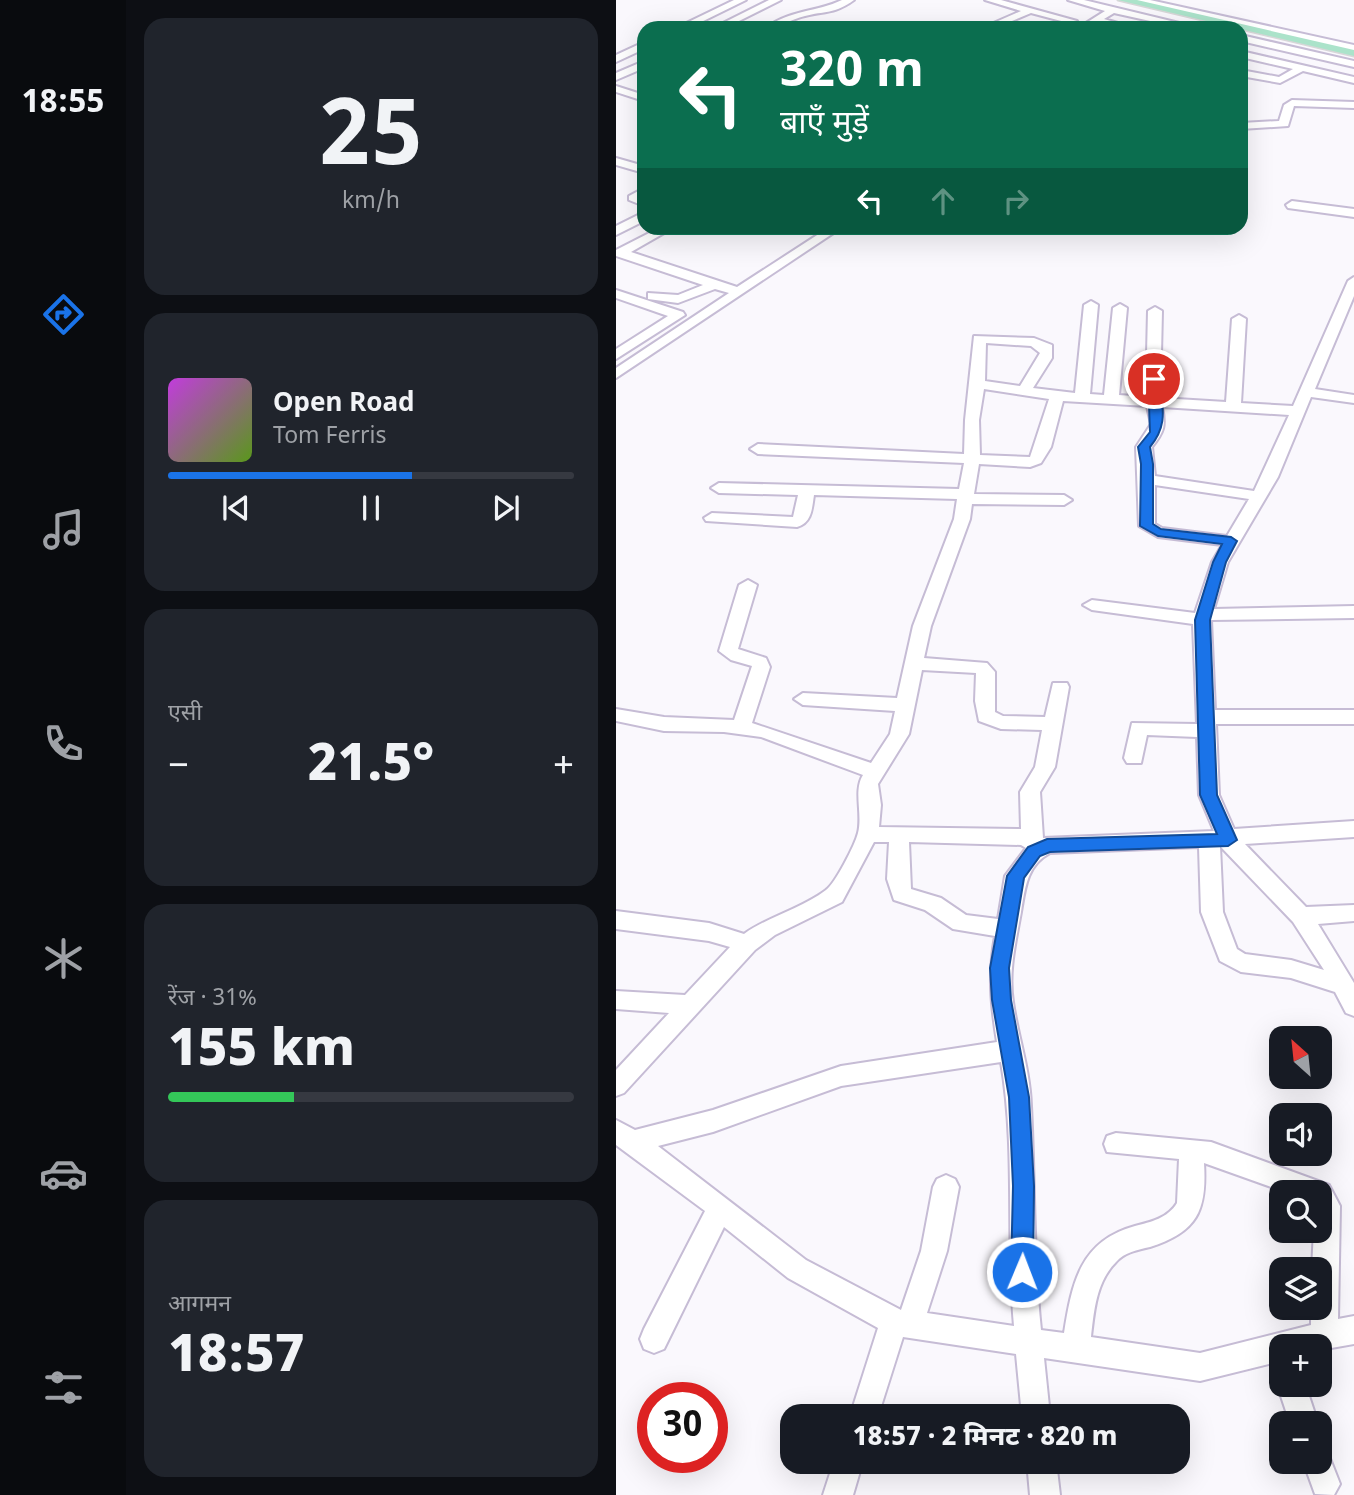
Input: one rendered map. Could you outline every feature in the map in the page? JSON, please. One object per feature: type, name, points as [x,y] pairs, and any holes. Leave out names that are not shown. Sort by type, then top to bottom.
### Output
[{"type":"main road","points":[[1101,0],[1192,21]]},
{"type":"main road","points":[[1123,0],[1215,21]]},
{"type":"main road","points":[[1250,29],[1354,50]]},
{"type":"main road","points":[[1250,29],[1307,50],[1354,58]]},
{"type":"street","points":[[696,21],[741,0]]},
{"type":"street","points":[[712,21],[753,0]]},
{"type":"street","points":[[699,21],[776,0]]},
{"type":"street","points":[[803,13],[806,7],[819,0]]},
{"type":"street","points":[[786,21],[803,13],[825,12],[849,0]]},
{"type":"street","points":[[990,0],[1072,21]]},
{"type":"street","points":[[1004,21],[1029,11],[1032,7],[1010,0]]},
{"type":"street","points":[[1073,0],[1164,21]]},
{"type":"street","points":[[1138,0],[1219,21]]},
{"type":"street","points":[[1095,20],[1114,10]]},
{"type":"street","points":[[734,12],[764,21]]},
{"type":"street","points":[[1095,20],[1099,21]]},
{"type":"street","points":[[1248,39],[1307,50],[1354,64]]},
{"type":"street","points":[[616,56],[637,46]]},
{"type":"street","points":[[616,66],[637,56]]},
{"type":"street","points":[[1248,56],[1354,89]]},
{"type":"street","points":[[616,79],[637,68]]},
{"type":"street","points":[[1248,74],[1275,80],[1298,71],[1354,80]]},
{"type":"street","points":[[616,79],[637,86]]},
{"type":"street","points":[[616,89],[637,95]]},
{"type":"street","points":[[1248,126],[1284,124],[1289,105],[1298,102],[1354,104]]},
{"type":"street","points":[[616,149],[637,162]]},
{"type":"street","points":[[616,161],[637,165]]},
{"type":"street","points":[[1292,205],[1354,213]]},
{"type":"street","points":[[1318,224],[1323,209]]},
{"type":"street","points":[[616,231],[637,220]]},
{"type":"street","points":[[618,252],[653,235]]},
{"type":"street","points":[[616,374],[826,235]]},
{"type":"street","points":[[618,252],[738,292]]},
{"type":"street","points":[[616,283],[658,298],[679,301],[715,284]]},
{"type":"street","points":[[1351,998],[1291,969],[1241,963],[1228,955],[1212,912],[1219,840],[1209,795],[1203,617],[1220,562],[1258,496],[1352,291]]},
{"type":"street","points":[[616,295],[678,315],[616,355]]},
{"type":"street","points":[[1082,398],[1091,305]]},
{"type":"street","points":[[1111,399],[1119,308]]},
{"type":"street","points":[[1155,311],[1153,401],[1157,424],[1156,432],[1144,447],[1146,519],[1150,530],[1231,541]]},
{"type":"street","points":[[1233,407],[1239,319]]},
{"type":"street","points":[[616,1086],[747,944],[767,929],[834,896],[868,834],[871,805],[868,784],[873,771],[899,734],[922,626],[962,519],[972,460],[972,420],[978,384],[980,339],[1034,342],[1043,345],[1048,354],[1024,391]]},
{"type":"street","points":[[978,384],[1057,396],[1298,411]]},
{"type":"street","points":[[1305,392],[1354,399]]},
{"type":"street","points":[[758,449],[972,460],[1036,460],[1043,447],[1057,396]]},
{"type":"street","points":[[1146,479],[1258,496]]},
{"type":"street","points":[[719,488],[1064,500]]},
{"type":"street","points":[[712,518],[797,522],[803,515],[807,491]]},
{"type":"street","points":[[741,728],[761,667],[760,662],[728,651],[748,585]]},
{"type":"street","points":[[1092,605],[1203,617],[1354,612]]},
{"type":"street","points":[[913,663],[981,667],[986,672],[986,716],[1000,722],[1053,724]]},
{"type":"street","points":[[1035,1404],[1022,1272],[1024,1186],[1019,1097],[1000,968],[1016,876],[1037,843],[1030,792],[1045,767],[1059,687]]},
{"type":"street","points":[[803,699],[904,705]]},
{"type":"street","points":[[616,715],[663,724],[763,731],[873,771]]},
{"type":"street","points":[[1134,758],[1134,744],[1139,729],[1354,717]]},
{"type":"street","points":[[868,834],[1047,845],[1219,840],[1275,833],[1354,829]]},
{"type":"street","points":[[899,834],[898,879],[902,894],[933,904],[961,923],[1005,929]]},
{"type":"street","points":[[1219,840],[1301,916],[1326,952],[1351,998]]},
{"type":"street","points":[[1301,916],[1354,913]]},
{"type":"street","points":[[616,920],[709,932],[747,944]]},
{"type":"street","points":[[616,1000],[690,1005]]},
{"type":"street","points":[[624,1136],[713,1121],[841,1076],[1012,1050]]},
{"type":"street","points":[[624,1136],[721,1207],[797,1269],[902,1323],[1200,1367],[1269,1352]]},
{"type":"street","points":[[1116,1144],[1191,1149],[1228,1158],[1285,1180]]},
{"type":"street","points":[[1075,1349],[1086,1289],[1094,1270],[1107,1252],[1122,1242],[1175,1227],[1186,1216],[1191,1206],[1193,1186],[1191,1149]]},
{"type":"street","points":[[869,1404],[934,1251],[946,1187]]},
{"type":"street","points":[[654,1339],[721,1207]]},
{"type":"street","points":[[1324,1243],[1324,1334]]},
{"type":"street","points":[[1330,1334],[1354,1330]]},
{"type":"street","points":[[838,1495],[845,1474]]},
{"type":"street","points":[[1043,1474],[1045,1495]]},
{"type":"route","points":[[1022,1272],[1024,1186],[1019,1097],[1001,1000],[1000,968],[1016,876],[1023,863],[1034,852],[1047,845],[1095,846],[1228,840],[1209,795],[1202,620],[1220,562],[1231,541],[1158,532],[1147,526],[1147,464],[1144,447],[1156,432],[1154,379]]}]
